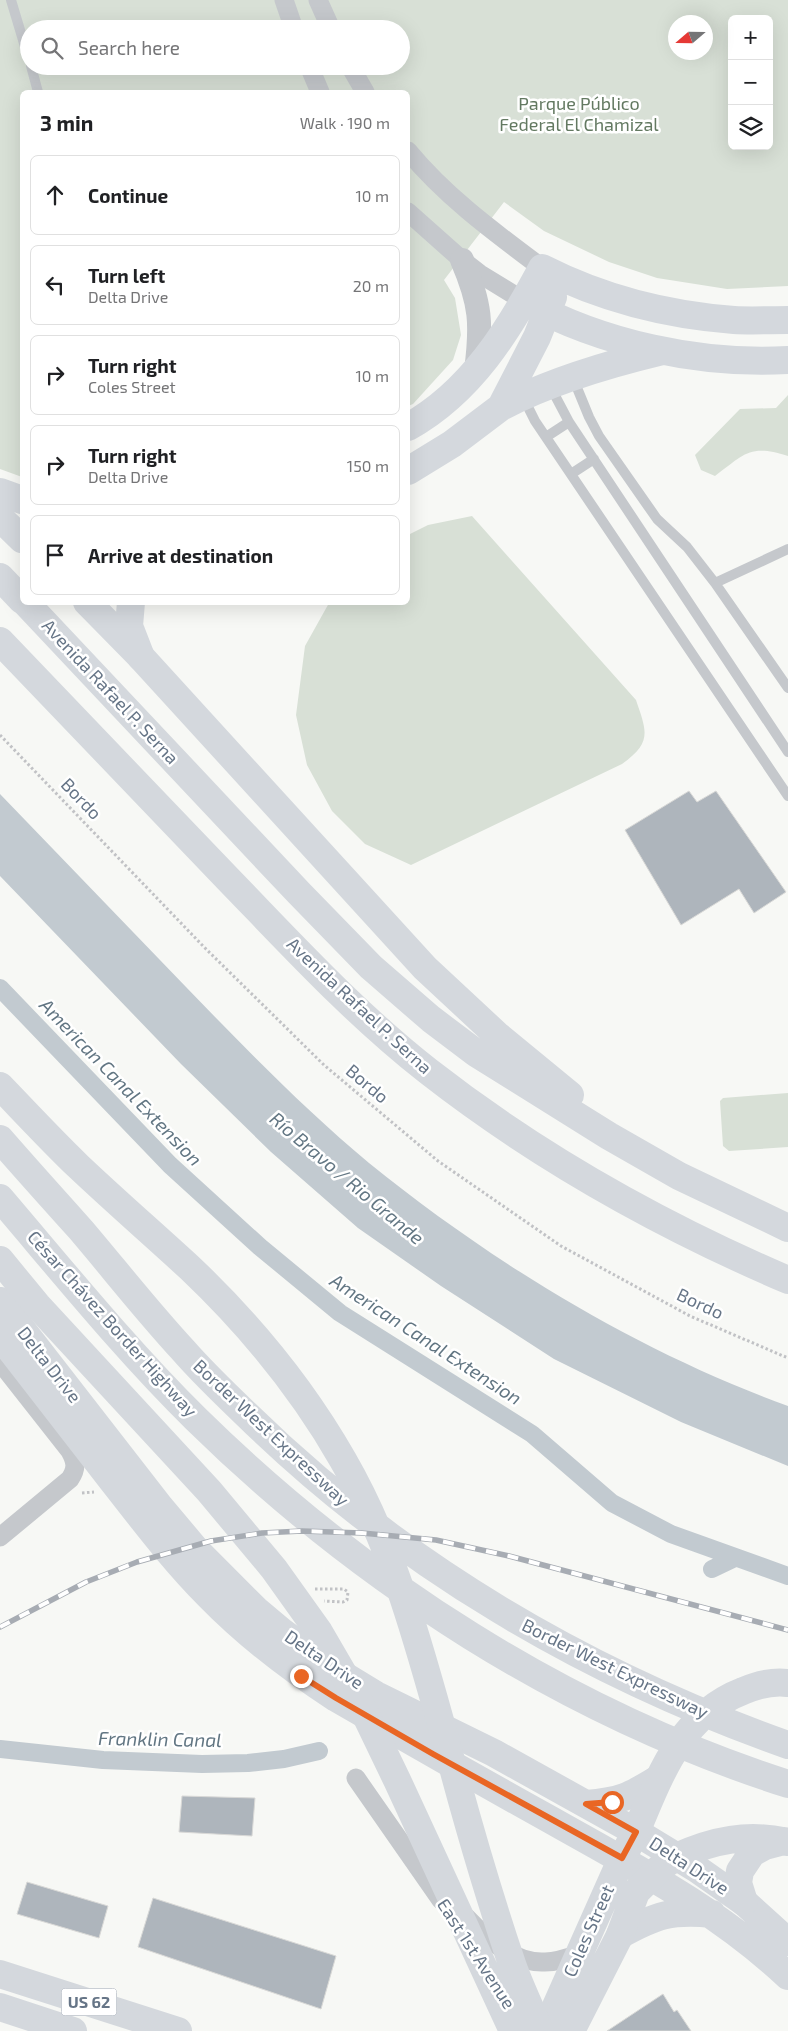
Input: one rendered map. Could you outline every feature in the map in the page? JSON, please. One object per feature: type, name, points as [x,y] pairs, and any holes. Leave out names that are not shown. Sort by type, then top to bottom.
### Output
[{"type":"main road","points":[[410,426],[449,398],[476,371],[535,307],[552,273],[619,299],[680,314],[736,320],[788,320]]},
{"type":"main road","points":[[535,307],[580,326],[661,351],[723,359],[788,360]]},
{"type":"main road","points":[[512,402],[537,337],[535,307]]},
{"type":"main road","points":[[410,470],[452,444],[512,402],[561,381],[611,364],[661,351]]},
{"type":"main road","points":[[0,492],[20,499]]},
{"type":"main road","points":[[0,518],[20,537]]},
{"type":"main road","name":"Avenida Rafael P. Serna","points":[[0,577],[20,597]]},
{"type":"main road","name":"Avenida Rafael P. Serna","points":[[28,605],[371,967],[431,1019],[476,1052],[609,1136],[679,1176],[788,1228]]},
{"type":"main road","points":[[90,605],[141,657],[425,968],[497,1035],[562,1087],[609,1136]]},
{"type":"main road","points":[[131,605],[129,626],[141,657]]},
{"type":"main road","name":"Avenida Rafael P. Serna","points":[[0,641],[297,950],[357,1009],[426,1070],[489,1116],[576,1172],[654,1217],[728,1254],[788,1280]]},
{"type":"main road","points":[[0,1086],[76,1164],[191,1269],[230,1310],[277,1364],[316,1417],[343,1460],[368,1508],[399,1585],[413,1626],[466,1817],[507,1947],[540,2031]]},
{"type":"main road","name":"Border West Expressway","points":[[0,1140],[184,1352],[300,1465],[353,1509],[439,1573],[567,1650],[696,1710],[788,1745]]},
{"type":"main road","name":"César Chávez Border Highway","points":[[0,1198],[108,1324],[198,1420],[270,1486],[358,1558],[412,1598],[478,1640],[542,1677],[615,1715],[690,1749],[782,1782]]},
{"type":"main road","points":[[0,1260],[37,1305],[209,1491],[274,1569],[319,1632],[358,1699],[512,2031]]},
{"type":"main road","name":"Delta Drive","points":[[0,1302],[197,1551],[256,1610],[272,1638],[301,1676],[336,1698],[651,1875],[713,1915],[754,1945],[788,1976]]},
{"type":"main road","name":"Delta Drive","points":[[0,1336],[148,1526],[209,1597],[272,1638],[330,1667],[376,1695],[494,1753],[636,1832],[709,1876],[744,1902],[788,1942]]},
{"type":"main road","name":"Coles Street","points":[[545,2031],[622,1858],[636,1832],[658,1779],[685,1733],[702,1715],[729,1696],[752,1687],[779,1682],[788,1684]]},
{"type":"main road","points":[[586,1804],[612,1802],[631,1796],[658,1779]]},
{"type":"main road","name":"Coles Street","points":[[572,2031],[620,1936],[636,1892],[651,1875],[676,1857],[714,1843],[758,1836],[786,1841]]},
{"type":"main road","points":[[744,1902],[738,1883],[740,1871],[752,1853],[765,1846],[786,1841]]},
{"type":"main road","points":[[620,1936],[639,1924],[660,1916],[679,1912],[713,1915]]},
{"type":"main road","name":"US 62","points":[[0,1974],[178,2031]]},
{"type":"main road","name":"US 62","points":[[0,2007],[73,2031]]},
{"type":"street","points":[[284,0],[291,20]]},
{"type":"street","points":[[318,0],[327,20]]},
{"type":"street","points":[[313,75],[319,90]]},
{"type":"street","points":[[355,75],[364,90]]},
{"type":"street","points":[[410,154],[423,170],[464,208],[552,273]]},
{"type":"street","points":[[410,214],[480,274],[535,307]]},
{"type":"street","points":[[462,260],[474,287],[478,305],[481,335],[476,371]]},
{"type":"street","points":[[0,1362],[70,1450],[76,1461],[76,1471],[70,1479],[0,1537]]},
{"type":"street","name":"East 1st Avenue","points":[[356,1778],[427,1878],[525,2031]]},
{"type":"street","name":"East 1st Avenue","points":[[427,1878],[483,1934],[500,1948],[526,1959],[543,1962],[558,1961],[579,1954]]},
{"type":"lane","points":[[11,0],[20,30]]},
{"type":"lane","points":[[33,75],[37,90]]},
{"type":"lane","points":[[561,381],[569,422],[788,752]]},
{"type":"lane","points":[[561,381],[589,417],[599,436],[658,519],[687,547],[715,583],[788,688]]},
{"type":"lane","points":[[512,402],[535,421],[787,792]]},
{"type":"lane","points":[[546,437],[569,422]]},
{"type":"lane","points":[[571,474],[594,459]]},
{"type":"lane","points":[[715,583],[788,549]]},
{"type":"path","name":"Bordo","points":[[0,735],[204,947],[324,1066],[438,1162],[561,1246],[690,1316],[788,1358]]},
{"type":"green space","name":"Parque Público Federal El Chamizal","points":[[0,0],[788,0],[788,286],[727,289],[657,278],[609,262],[544,231],[504,202],[444,280],[455,298],[461,335],[453,360],[410,405],[410,90],[20,90],[20,476],[0,469]]},
{"type":"green space","points":[[788,395],[788,456],[756,451],[741,457],[715,476],[701,470],[695,455],[740,409],[776,408]]},
{"type":"green space","points":[[472,516],[636,700],[643,721],[644,736],[643,743],[638,750],[622,764],[411,865],[365,844],[332,811],[307,765],[296,715],[305,646],[328,605],[410,605],[410,534],[428,525]]},
{"type":"green space","points":[[788,1093],[788,1147],[729,1151],[723,1146],[720,1101],[723,1098]]},
{"type":"water","name":"Río Bravo / Rio Grande","points":[[0,794],[275,1078],[369,1163],[466,1236],[569,1302],[622,1332],[676,1359],[788,1406],[788,1466],[681,1422],[554,1359],[441,1286],[358,1228],[271,1152],[181,1064],[0,876]]},
{"type":"building","points":[[689,791],[697,802],[716,791],[786,892],[754,913],[739,889],[681,925],[625,830]]},
{"type":"building","points":[[182,1796],[255,1798],[252,1836],[179,1832]]},
{"type":"building","points":[[27,1882],[108,1906],[99,1938],[17,1914]]},
{"type":"building","points":[[153,1898],[336,1956],[321,2009],[138,1947]]},
{"type":"building","points":[[663,1994],[674,2012],[677,2010],[691,2031],[607,2031]]},
{"type":"waterway","name":"American Canal Extension","points":[[0,988],[170,1165],[260,1247],[340,1313],[532,1434],[612,1503],[671,1534],[788,1576]]},
{"type":"waterway","name":"Franklin Canal","points":[[712,1569],[735,1558]]},
{"type":"waterway","name":"Franklin Canal","points":[[0,1749],[103,1760],[202,1764],[248,1763],[284,1759],[319,1751]]},
{"type":"railway","points":[[0,1627],[86,1582],[137,1562],[211,1541],[262,1533],[302,1531],[362,1533],[436,1540],[509,1556],[788,1630]]},
{"type":"route","points":[[301,1676],[433,1754],[622,1858],[636,1832],[586,1804],[612,1802]]}]
